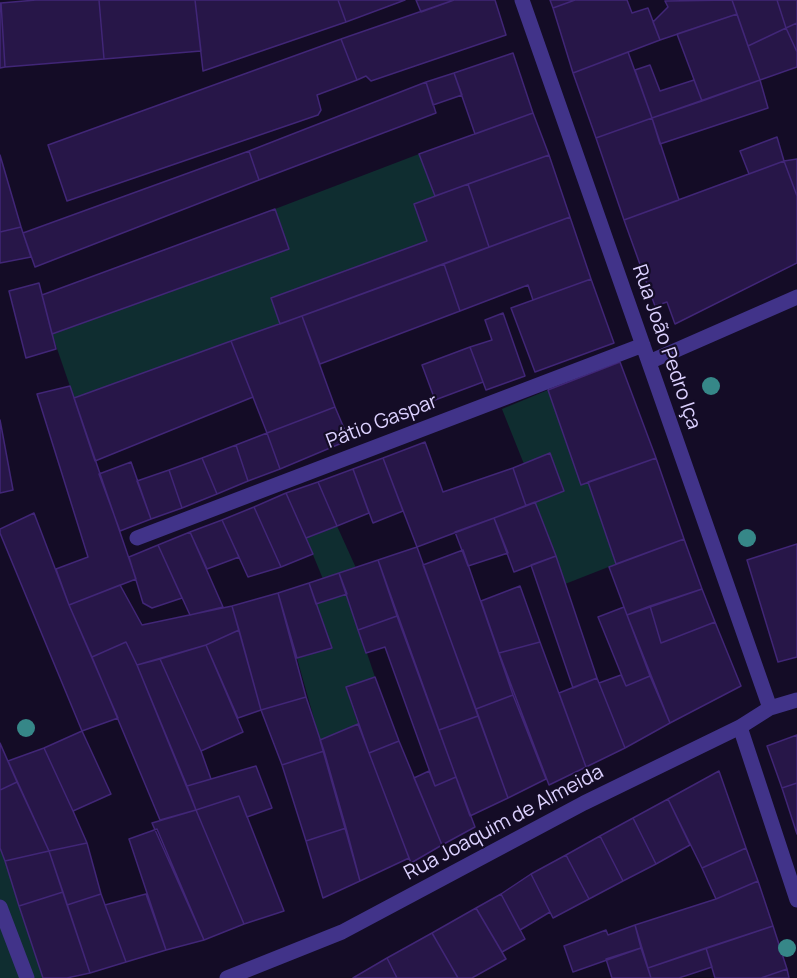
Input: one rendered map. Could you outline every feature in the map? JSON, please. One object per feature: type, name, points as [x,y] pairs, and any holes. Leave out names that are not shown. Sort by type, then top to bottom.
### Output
[{"type":"street","name":"Rua João Pedro Iça","points":[[522,0],[770,708]]},
{"type":"street","points":[[649,362],[797,297]]},
{"type":"street","name":"Pátio Gaspar","points":[[137,538],[643,345]]},
{"type":"street","name":"Rua Joaquim de Almeida","points":[[235,977],[342,932],[584,803],[740,727],[770,708],[797,700]]},
{"type":"street","points":[[740,727],[797,900]]},
{"type":"street","points":[[0,907],[27,978]]},
{"type":"green space","points":[[419,154],[435,196],[414,204],[427,241],[271,298],[280,324],[74,398],[52,334],[289,249],[275,209]]},
{"type":"green space","points":[[548,390],[581,484],[588,482],[616,564],[565,584],[535,502],[564,490],[550,453],[524,464],[502,409]]},
{"type":"green space","points":[[337,526],[356,568],[323,579],[306,538]]},
{"type":"green space","points":[[347,594],[375,677],[346,688],[358,724],[320,740],[297,658],[332,648],[316,604]]},
{"type":"green space","points":[[0,848],[5,861],[43,978],[0,978]]},
{"type":"building","points":[[36,0],[99,0],[104,59],[5,67],[1,3]]},
{"type":"building","points":[[99,0],[195,0],[201,51],[104,59]]},
{"type":"building","points":[[195,0],[338,0],[346,22],[203,71]]},
{"type":"building","points":[[338,0],[405,0],[346,22]]},
{"type":"building","points":[[416,0],[454,0],[421,12]]},
{"type":"building","points":[[454,0],[495,0],[506,35],[371,81],[366,76],[357,80],[341,39]]},
{"type":"building","points":[[550,0],[575,0],[553,8]]},
{"type":"building","points":[[575,0],[627,0],[632,13],[648,8],[660,40],[573,73],[553,8]]},
{"type":"building","points":[[732,0],[777,0],[786,28],[748,46]]},
{"type":"building","points":[[732,0],[737,14],[660,40],[653,22],[668,7],[665,1]]},
{"type":"building","points":[[777,0],[797,0],[797,23],[786,28]]},
{"type":"building","points":[[0,3],[5,67],[0,68]]},
{"type":"building","points":[[737,14],[760,80],[702,101],[677,34]]},
{"type":"building","points":[[797,23],[797,52],[786,28]]},
{"type":"building","points":[[786,28],[797,52],[797,67],[760,80],[748,46]]},
{"type":"building","points":[[341,39],[357,80],[317,95],[321,110],[318,115],[67,201],[48,145]]},
{"type":"building","points":[[628,52],[652,118],[596,138],[573,73]]},
{"type":"building","points":[[513,53],[533,113],[475,134],[454,73]]},
{"type":"building","points":[[650,65],[660,91],[694,80],[702,101],[652,118],[635,70]]},
{"type":"building","points":[[454,73],[462,95],[433,105],[426,82]]},
{"type":"building","points":[[760,80],[768,108],[660,144],[652,118]]},
{"type":"building","points":[[426,82],[436,113],[259,180],[249,151]]},
{"type":"building","points":[[533,113],[549,155],[435,196],[419,154]]},
{"type":"building","points":[[652,118],[679,200],[624,220],[596,138]]},
{"type":"building","points":[[777,137],[784,161],[749,174],[740,151]]},
{"type":"building","points":[[249,151],[259,180],[35,267],[23,233]]},
{"type":"building","points":[[0,155],[21,227],[0,232]]},
{"type":"building","points":[[549,155],[570,217],[489,247],[468,184]]},
{"type":"building","points":[[797,159],[797,196],[784,161]]},
{"type":"building","points":[[784,161],[797,196],[797,263],[675,324],[667,302],[655,306],[624,220]]},
{"type":"building","points":[[468,184],[489,247],[280,324],[271,298],[427,241],[414,204]]},
{"type":"building","points":[[275,209],[289,249],[52,334],[42,295]]},
{"type":"building","points":[[570,217],[591,279],[533,300],[528,285],[460,311],[444,264]]},
{"type":"building","points":[[21,227],[31,257],[0,263],[0,232]]},
{"type":"building","points":[[444,264],[460,311],[320,364],[302,316]]},
{"type":"building","points":[[591,279],[614,343],[535,372],[511,308]]},
{"type":"building","points":[[39,283],[56,349],[26,358],[9,291]]},
{"type":"building","points":[[503,313],[525,376],[486,390],[470,347],[492,340],[485,320]]},
{"type":"building","points":[[302,316],[335,407],[267,433],[231,341]]},
{"type":"building","points":[[231,341],[253,397],[95,461],[74,398]]},
{"type":"building","points":[[470,347],[483,382],[435,400],[422,365]]},
{"type":"building","points":[[620,362],[656,458],[581,485],[548,390]]},
{"type":"building","points":[[70,386],[136,579],[69,605],[56,569],[88,557],[37,394]]},
{"type":"building","points":[[335,407],[349,440],[280,469],[267,433]]},
{"type":"building","points":[[0,420],[13,490],[0,493]]},
{"type":"building","points":[[267,433],[280,469],[248,481],[236,445]]},
{"type":"building","points":[[425,442],[443,492],[513,468],[526,506],[417,547],[383,458]]},
{"type":"building","points":[[236,445],[248,481],[217,494],[202,458]]},
{"type":"building","points":[[550,453],[564,491],[526,506],[513,468]]},
{"type":"building","points":[[202,458],[217,494],[182,508],[169,470]]},
{"type":"building","points":[[383,458],[403,511],[373,523],[353,469]]},
{"type":"building","points":[[656,458],[684,539],[616,564],[588,482]]},
{"type":"building","points":[[131,462],[151,519],[120,531],[99,474]]},
{"type":"building","points":[[353,469],[369,513],[337,526],[318,482]]},
{"type":"building","points":[[169,470],[182,508],[151,519],[137,481]]},
{"type":"building","points":[[318,482],[337,526],[306,538],[286,493]]},
{"type":"building","points":[[286,493],[313,554],[281,567],[254,507]]},
{"type":"building","points":[[535,502],[556,556],[514,572],[494,518]]},
{"type":"building","points":[[254,507],[281,567],[248,577],[222,520]]},
{"type":"building","points":[[34,513],[69,605],[118,718],[82,731],[0,533],[0,529]]},
{"type":"building","points":[[494,518],[508,553],[468,566],[455,532]]},
{"type":"building","points":[[222,520],[239,557],[207,569],[190,532]]},
{"type":"building","points":[[190,532],[223,607],[190,615],[158,545]]},
{"type":"building","points":[[684,539],[702,589],[627,615],[609,567]]},
{"type":"building","points":[[797,544],[797,657],[778,662],[747,560]]},
{"type":"building","points":[[158,545],[182,598],[152,608],[143,603],[129,557]]},
{"type":"building","points":[[417,547],[478,716],[439,730],[378,560]]},
{"type":"building","points":[[463,550],[513,695],[476,709],[423,565]]},
{"type":"building","points":[[556,556],[597,678],[573,688],[531,565]]},
{"type":"building","points":[[378,560],[397,616],[358,630],[339,573]]},
{"type":"building","points":[[339,573],[347,594],[316,604],[309,583]]},
{"type":"building","points":[[309,583],[332,648],[297,658],[278,593]]},
{"type":"building","points":[[120,585],[142,625],[232,606],[239,630],[206,645],[137,665],[126,642],[92,657],[69,605]]},
{"type":"building","points":[[520,586],[540,642],[499,653],[481,601]]},
{"type":"building","points":[[702,589],[715,622],[661,643],[650,606]]},
{"type":"building","points":[[278,593],[306,697],[261,710],[232,606]]},
{"type":"building","points":[[650,606],[661,643],[715,622],[741,686],[670,723],[627,615]]},
{"type":"building","points":[[624,607],[650,676],[626,686],[598,617]]},
{"type":"building","points":[[397,616],[456,777],[435,786],[385,647],[366,653],[358,630]]},
{"type":"building","points":[[239,630],[261,710],[238,718],[206,645]]},
{"type":"building","points":[[126,642],[196,810],[160,820],[92,657]]},
{"type":"building","points":[[540,642],[586,767],[549,785],[499,653]]},
{"type":"building","points":[[206,645],[243,732],[201,751],[160,659]]},
{"type":"building","points":[[160,659],[211,779],[187,786],[137,665]]},
{"type":"building","points":[[621,675],[626,686],[650,676],[670,723],[625,748],[599,683]]},
{"type":"building","points":[[375,677],[399,741],[369,753],[346,687]]},
{"type":"building","points":[[597,678],[625,748],[586,767],[559,693]]},
{"type":"building","points":[[513,695],[546,779],[508,798],[476,709]]},
{"type":"building","points":[[306,697],[324,751],[282,765],[261,710]]},
{"type":"building","points":[[478,716],[508,798],[470,816],[439,730]]},
{"type":"building","points":[[358,724],[409,858],[360,881],[320,740]]},
{"type":"building","points":[[82,731],[111,794],[73,811],[44,748]]},
{"type":"building","points":[[797,735],[797,783],[782,788],[767,746]]},
{"type":"building","points":[[399,741],[442,845],[411,863],[369,753]]},
{"type":"building","points":[[0,743],[17,782],[0,790]]},
{"type":"building","points":[[44,748],[87,843],[49,851],[8,761]]},
{"type":"building","points":[[324,751],[346,828],[306,841],[282,765]]},
{"type":"building","points":[[256,766],[272,808],[247,817],[239,796],[196,810],[187,786]]},
{"type":"building","points":[[429,771],[435,786],[456,777],[475,827],[442,845],[414,778]]},
{"type":"building","points":[[719,771],[746,848],[702,868],[668,799]]},
{"type":"building","points":[[17,782],[49,851],[5,861],[0,848],[0,790]]},
{"type":"building","points":[[797,783],[797,834],[782,788]]},
{"type":"building","points":[[239,796],[284,911],[244,924],[196,810]]},
{"type":"building","points":[[668,799],[690,845],[656,864],[633,818]]},
{"type":"building","points":[[196,810],[244,924],[204,940],[152,823]]},
{"type":"building","points":[[633,818],[656,864],[623,881],[600,836]]},
{"type":"building","points":[[346,828],[360,881],[323,898],[306,841]]},
{"type":"building","points":[[157,829],[204,940],[166,950],[129,839]]},
{"type":"building","points":[[600,836],[623,881],[589,899],[566,855]]},
{"type":"building","points":[[87,843],[101,894],[67,905],[49,851]]},
{"type":"building","points":[[746,848],[758,881],[716,899],[702,868]]},
{"type":"building","points":[[49,851],[63,892],[19,906],[5,861]]},
{"type":"building","points":[[566,855],[589,899],[553,918],[531,874]]},
{"type":"building","points":[[531,874],[550,912],[520,930],[501,894]]},
{"type":"building","points":[[758,881],[773,926],[648,968],[635,925],[716,899]]},
{"type":"building","points":[[63,892],[90,973],[67,978],[43,978],[19,906]]},
{"type":"building","points":[[101,894],[126,962],[90,973],[67,905]]},
{"type":"building","points":[[146,894],[166,950],[126,962],[105,905]]},
{"type":"building","points":[[501,894],[525,939],[502,952],[476,908]]},
{"type":"building","points":[[476,908],[506,959],[472,978],[458,978],[432,933]]},
{"type":"building","points":[[635,925],[641,948],[573,972],[564,946],[606,930],[608,935]]},
{"type":"building","points":[[773,926],[787,969],[761,978],[715,978],[706,948]]},
{"type":"building","points":[[432,933],[458,978],[397,978],[387,958]]},
{"type":"building","points":[[641,948],[651,978],[612,978],[606,959]]},
{"type":"building","points":[[706,948],[712,967],[679,978],[651,978],[648,968]]},
{"type":"building","points":[[387,958],[397,978],[353,978]]},
{"type":"building","points":[[787,969],[789,978],[761,978]]}]
